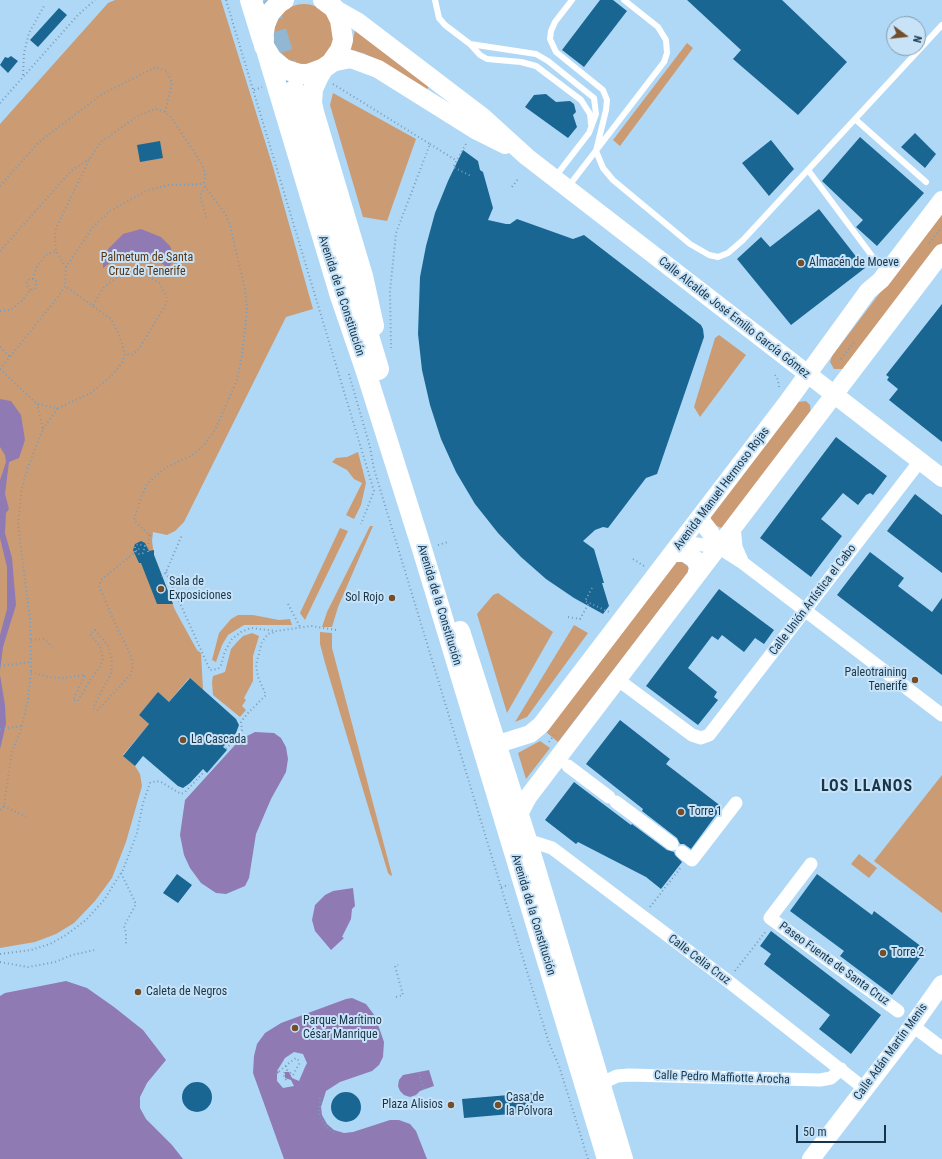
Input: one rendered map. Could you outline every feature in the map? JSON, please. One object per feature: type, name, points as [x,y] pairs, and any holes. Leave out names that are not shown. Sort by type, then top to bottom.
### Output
[{"type":"highway","points":[[251,0],[265,46]]},
{"type":"highway","name":"Avenida de la Constitución","points":[[294,92],[378,369]]},
{"type":"main road","points":[[284,0],[270,13],[265,25],[265,46],[277,64],[291,72],[308,74],[329,72]]},
{"type":"main road","points":[[329,4],[343,26],[343,40],[340,50],[329,72],[319,76],[313,89],[313,107],[363,276],[375,330],[378,369]]},
{"type":"main road","name":"Avenida de la Constitución","points":[[265,46],[340,296],[366,372],[422,549],[489,747],[518,814],[527,840],[622,1159]]},
{"type":"main road","name":"Avenida de la Constitución","points":[[378,369],[489,747],[606,1159]]},
{"type":"street","name":"Calle Alcalde José Emilio García Gómez","points":[[329,4],[357,21],[470,107],[526,157],[942,478]]},
{"type":"street","name":"Calle Alcalde José Emilio García Gómez","points":[[329,72],[351,59],[378,69],[477,131],[526,157]]},
{"type":"street","name":"Avenida Manuel Hermoso Rojas","points":[[489,747],[530,734],[541,725],[700,518],[868,291],[881,280],[942,200]]},
{"type":"street","points":[[518,814],[528,796],[718,548],[828,390],[942,252]]},
{"type":"street","points":[[828,390],[828,356],[875,294],[881,280]]},
{"type":"street","name":"Calle Unión Artística el Cabo","points":[[617,679],[644,700],[654,705],[692,735],[698,738],[705,737],[712,731],[920,461]]},
{"type":"street","points":[[700,518],[710,532],[718,548]]},
{"type":"street","points":[[734,526],[736,547],[743,562]]},
{"type":"street","points":[[677,547],[718,548],[743,562],[942,715]]},
{"type":"street","points":[[677,547],[695,560],[698,568],[696,576]]},
{"type":"street","points":[[568,766],[672,844]]},
{"type":"street","points":[[685,855],[692,860],[736,803]]},
{"type":"street","name":"Calle Celia Cruz","points":[[527,840],[552,848],[841,1069],[865,1089]]},
{"type":"street","points":[[772,919],[812,864]]},
{"type":"street","name":"Paseo Fuente de Santa Cruz","points":[[772,919],[830,964],[898,1011]]},
{"type":"street","name":"Calle Adán Martín Menis","points":[[811,1159],[913,1026],[942,984]]},
{"type":"street","points":[[913,1026],[942,1048]]},
{"type":"street","name":"Calle Pedro Maffiotte Arocha","points":[[600,1084],[617,1076],[629,1075],[820,1080],[835,1076],[841,1069]]},
{"type":"lane","points":[[435,0],[439,18],[445,25],[470,44],[480,55],[487,59],[530,63],[548,61]]},
{"type":"lane","points":[[572,0],[555,22],[551,31],[550,39],[556,52],[603,90],[605,95],[606,110],[596,151],[603,168],[613,180],[690,244],[709,255],[718,257],[728,253],[743,240],[942,25]]},
{"type":"lane","points":[[561,183],[596,151],[664,62],[667,53],[666,40],[658,27],[624,0]]},
{"type":"lane","points":[[470,44],[476,47],[536,54],[548,61],[594,98],[596,114],[589,133],[561,183]]},
{"type":"lane","points":[[519,51],[530,63],[542,70],[581,100],[590,114],[591,122],[589,133]]},
{"type":"lane","points":[[855,119],[926,182]]},
{"type":"lane","points":[[808,170],[875,260]]},
{"type":"path","points":[[0,103],[78,15],[95,0]]},
{"type":"path","points":[[226,0],[374,491],[361,524]]},
{"type":"path","points":[[23,77],[24,53],[29,33],[44,6]]},
{"type":"path","points":[[0,186],[39,142],[102,94],[156,67],[167,71],[172,83],[165,112]]},
{"type":"path","points":[[329,72],[430,144],[457,160]]},
{"type":"path","points":[[66,267],[56,251],[56,228],[90,158],[102,142],[139,115],[156,109],[165,112],[171,117],[202,164],[205,174],[204,186],[200,196],[207,220]]},
{"type":"path","points":[[391,348],[390,291],[396,233],[430,144]]},
{"type":"path","points":[[466,144],[454,167],[471,176]]},
{"type":"path","points":[[0,251],[71,171],[90,158]]},
{"type":"path","points":[[512,187],[518,179]]},
{"type":"path","points":[[58,408],[37,404],[0,369],[65,286],[66,267],[93,227],[110,212],[146,192],[169,185],[204,186]]},
{"type":"path","points":[[153,536],[149,535],[134,520],[147,484],[165,468],[194,454],[216,428],[237,380],[242,354],[247,310],[245,289],[232,232],[226,215],[204,186]]},
{"type":"path","points":[[33,279],[37,266],[46,255],[56,251]]},
{"type":"path","points":[[93,305],[104,287],[122,274],[140,271],[151,276],[159,283],[166,294],[167,301],[165,306],[138,350],[131,355],[125,354]]},
{"type":"path","points":[[30,290],[26,284],[29,279],[33,279]]},
{"type":"path","points":[[0,311],[10,310],[23,300],[30,290],[34,290],[37,286],[36,280],[33,279]]},
{"type":"path","points":[[0,810],[4,806],[12,751],[22,726],[28,700],[31,672],[30,619],[18,524],[22,488],[43,429],[58,408],[90,393],[111,376],[122,363],[125,354],[120,337],[110,319],[93,305],[65,286]]},
{"type":"path","points":[[0,347],[10,357]]},
{"type":"path","points":[[37,404],[43,429]]},
{"type":"path","points":[[366,432],[374,469],[501,887],[549,1043],[558,1066],[588,1159]]},
{"type":"path","points":[[148,552],[149,535]]},
{"type":"path","points":[[162,577],[166,572],[182,535]]},
{"type":"path","points":[[135,549],[139,554],[143,553],[145,546],[138,544],[135,546],[135,552]]},
{"type":"path","points":[[135,549],[137,545],[141,544],[144,547],[149,546]]},
{"type":"path","points":[[31,672],[48,677],[64,678],[85,675],[73,700],[78,701],[90,680],[100,667],[103,658],[100,647],[90,634],[95,630],[108,646],[112,660],[111,673],[93,708],[98,710],[131,674],[133,666],[130,653],[118,630],[99,586],[101,580],[140,548],[135,549]]},
{"type":"path","points":[[633,559],[647,568]]},
{"type":"path","points":[[166,572],[210,670],[218,669],[232,639],[241,632],[251,628],[276,631]]},
{"type":"path","points":[[592,588],[585,601],[612,614]]},
{"type":"path","points":[[568,617],[580,619],[589,603]]},
{"type":"path","points":[[288,604],[300,628]]},
{"type":"path","points":[[226,749],[242,730],[241,722],[266,695],[258,677],[256,665],[262,642],[268,634],[276,631],[311,626],[336,630]]},
{"type":"path","points":[[31,640],[44,639],[52,647]]},
{"type":"path","points":[[0,666],[30,662]]},
{"type":"path","points":[[0,729],[10,729],[22,726]]},
{"type":"path","points":[[546,739],[552,744]]},
{"type":"path","points":[[0,954],[31,950],[50,944],[66,935],[86,920],[104,900],[121,873],[137,833],[143,803],[150,783],[156,781],[161,782],[177,793],[181,794],[185,792],[205,771]]},
{"type":"path","points":[[4,806],[26,817]]},
{"type":"path","points":[[650,907],[685,855]]},
{"type":"path","points":[[121,873],[136,904],[124,926],[126,933],[126,944]]},
{"type":"path","points":[[735,971],[772,919]]},
{"type":"path","points":[[0,962],[28,967],[55,962],[72,955],[95,950]]},
{"type":"path","points":[[396,997],[403,995],[395,966],[398,965]]},
{"type":"path","points":[[276,1074],[281,1068],[296,1058],[298,1060],[299,1064],[293,1075],[287,1070],[286,1066]]},
{"type":"path","points":[[286,1080],[283,1074],[287,1070]]},
{"type":"path","points":[[419,1073],[424,1090]]},
{"type":"path","points":[[320,1098],[319,1116],[326,1127],[334,1133]]},
{"type":"green space","name":"Palmetum de Santa Cruz de Tenerife","points":[[115,0],[221,0],[273,167],[313,309],[286,317],[184,522],[175,531],[167,535],[153,532],[152,541],[154,555],[175,610],[197,650],[201,653],[203,690],[189,678],[169,702],[158,693],[139,715],[149,724],[123,755],[135,766],[140,774],[142,786],[126,842],[112,878],[95,901],[74,923],[56,934],[35,942],[0,948],[0,124],[108,3]]},
{"type":"green space","points":[[304,4],[320,9],[325,13],[329,18],[334,34],[329,50],[325,55],[320,59],[304,64],[288,59],[283,55],[279,50],[274,34],[279,18],[283,13],[288,9]]},
{"type":"green space","points":[[355,30],[429,87],[426,90],[374,58],[363,53],[353,51],[351,49]]},
{"type":"green space","points":[[687,43],[693,48],[620,146],[613,140]]},
{"type":"green space","points":[[333,93],[416,139],[387,221],[363,217],[330,105]]},
{"type":"green space","points":[[942,211],[942,243],[844,369],[834,369],[830,362],[832,356]]},
{"type":"green space","points":[[719,335],[746,355],[700,417],[694,407],[715,338]]},
{"type":"green space","points":[[806,401],[810,405],[811,414],[726,525],[722,528],[714,525],[711,515],[798,402]]},
{"type":"green space","points":[[358,452],[366,483],[361,505],[354,519],[346,515],[362,483],[354,479],[347,470],[332,462],[336,458],[347,457]]},
{"type":"green space","points":[[370,526],[373,526],[338,607],[332,627],[322,627],[327,612]]},
{"type":"green space","points":[[340,528],[348,531],[305,620],[300,613]]},
{"type":"green space","points":[[678,559],[691,569],[558,742],[546,732]]},
{"type":"green space","points":[[498,593],[553,632],[507,713],[477,614],[493,595]]},
{"type":"green space","points":[[238,615],[253,615],[279,620],[290,619],[292,625],[244,625],[228,635],[222,645],[216,662],[212,660],[219,633],[231,619]]},
{"type":"green space","points":[[574,625],[588,633],[527,717],[515,722]]},
{"type":"green space","points":[[320,632],[332,633],[332,648],[392,875],[391,876],[388,873],[325,663],[320,644]]},
{"type":"green space","points":[[252,633],[259,636],[253,656],[253,681],[244,698],[246,700],[242,706],[246,710],[240,717],[213,695],[212,682],[213,676],[225,672],[231,649],[243,636]]},
{"type":"green space","points":[[540,741],[550,748],[526,779],[518,753]]},
{"type":"green space","points":[[942,775],[942,913],[874,861]]},
{"type":"green space","points":[[859,854],[877,868],[869,878],[851,864]]},
{"type":"shaded area","points":[[141,229],[161,237],[170,246],[174,256],[168,268],[155,258],[139,253],[128,254],[116,258],[103,268],[103,257],[109,248],[123,234]]},
{"type":"shaded area","points":[[0,399],[11,401],[21,415],[25,440],[19,458],[9,462],[5,494],[9,509],[6,513],[5,533],[12,558],[16,605],[3,647],[0,670],[0,635],[7,609],[7,567],[0,538],[0,480],[6,462],[5,455],[0,447]]},
{"type":"shaded area","points":[[0,675],[5,705],[6,724],[0,749]]},
{"type":"shaded area","points":[[255,732],[274,733],[281,738],[286,747],[288,759],[286,772],[271,799],[256,834],[249,878],[245,886],[226,894],[216,893],[201,883],[190,868],[184,855],[180,835],[185,800],[235,745]]},
{"type":"shaded area","points":[[353,888],[355,906],[352,909],[351,919],[342,937],[344,938],[331,950],[315,931],[312,920],[315,905],[325,895],[333,891]]},
{"type":"shaded area","points":[[66,981],[87,988],[114,1007],[143,1030],[166,1060],[147,1083],[140,1097],[140,1108],[146,1119],[172,1145],[183,1159],[0,1159],[0,996],[5,993]]},
{"type":"shaded area","points":[[352,998],[366,1004],[375,1016],[384,1042],[383,1057],[379,1065],[372,1071],[340,1082],[326,1091],[321,1107],[322,1115],[327,1124],[334,1130],[344,1133],[353,1132],[390,1120],[399,1120],[410,1124],[416,1131],[427,1159],[284,1159],[253,1073],[254,1056],[257,1044],[265,1033],[281,1023]],"holes":[[[294,1052],[303,1054],[307,1063],[299,1081],[292,1078],[289,1072],[285,1072],[285,1078],[291,1080],[294,1086],[283,1088],[277,1081],[277,1074],[279,1072],[277,1071],[285,1058]]]},
{"type":"shaded area","points":[[429,1070],[434,1086],[420,1091],[416,1095],[410,1097],[404,1095],[400,1091],[398,1086],[399,1080],[403,1075]]},
{"type":"building","points":[[600,0],[613,0],[627,11],[584,67],[562,50]]},
{"type":"building","points":[[687,0],[782,0],[847,62],[798,115],[733,59],[741,50]]},
{"type":"building","points":[[59,8],[67,15],[38,47],[30,40]]},
{"type":"building","points":[[11,56],[18,61],[8,73],[0,65],[5,57],[8,58]]},
{"type":"building","points":[[546,94],[556,102],[570,101],[574,104],[576,112],[573,115],[577,127],[568,138],[525,107],[534,95]]},
{"type":"building","points":[[915,133],[936,154],[925,168],[901,147]]},
{"type":"building","points":[[860,137],[924,193],[877,246],[856,227],[863,220],[822,181]]},
{"type":"building","points":[[771,140],[794,169],[769,196],[742,163]]},
{"type":"building","points":[[160,141],[163,158],[140,162],[137,145]]},
{"type":"building","points":[[463,150],[478,161],[480,170],[483,172],[493,208],[488,220],[510,224],[517,219],[573,239],[584,235],[701,325],[703,329],[704,337],[657,474],[646,478],[608,528],[603,527],[595,530],[583,541],[594,549],[604,583],[602,583],[609,606],[603,614],[574,598],[546,579],[521,557],[498,533],[475,504],[456,472],[441,439],[430,405],[422,370],[418,334],[420,277],[426,246],[435,213]]},
{"type":"building","name":"Almacén de Moeve","points":[[819,209],[865,268],[791,325],[737,259],[761,237],[770,247]]},
{"type":"building","points":[[942,304],[942,442],[889,400],[898,389],[887,380],[889,377],[886,375]]},
{"type":"building","points":[[836,437],[887,476],[873,495],[870,493],[866,495],[858,505],[843,493],[821,519],[842,536],[811,577],[760,538]]},
{"type":"building","points":[[915,494],[942,515],[942,573],[887,531]]},
{"type":"building","points":[[141,541],[145,543],[149,551],[154,550],[154,555],[173,604],[157,604],[141,563],[139,563],[133,550],[135,544]]},
{"type":"building","points":[[870,552],[904,578],[898,586],[932,612],[942,598],[942,675],[837,595]]},
{"type":"building","points":[[719,589],[774,630],[764,644],[755,638],[744,652],[722,635],[718,640],[712,636],[688,668],[717,692],[714,697],[718,700],[698,725],[646,686]]},
{"type":"building","name":"La Cascada","points":[[190,678],[236,719],[239,725],[236,733],[223,747],[227,750],[207,773],[203,769],[183,788],[178,786],[143,756],[135,766],[123,756],[149,724],[139,715],[158,692],[169,702]]},
{"type":"building","points":[[620,720],[670,759],[666,764],[722,807],[691,849],[684,844],[680,844],[677,838],[642,811],[643,809],[586,764]]},
{"type":"building","points":[[574,782],[631,825],[632,824],[667,850],[674,852],[682,862],[661,889],[646,877],[578,842],[576,844],[545,820]]},
{"type":"building","points":[[177,874],[192,885],[178,903],[163,893]]},
{"type":"building","points":[[817,874],[872,915],[874,911],[926,950],[892,995],[840,956],[844,951],[790,911]]},
{"type":"building","points":[[771,931],[881,1015],[851,1054],[819,1029],[830,1015],[764,964],[771,954],[760,946]]},
{"type":"building","points":[[197,1082],[203,1083],[211,1091],[211,1103],[203,1111],[197,1112],[191,1111],[183,1103],[182,1097],[183,1091],[191,1083]]},
{"type":"building","points":[[346,1092],[352,1093],[360,1101],[360,1113],[352,1121],[346,1122],[340,1121],[332,1113],[331,1107],[332,1101],[340,1093]]},
{"type":"building","name":"Casa de la Pólvora","points":[[532,1093],[534,1112],[464,1118],[462,1099]]},
{"type":"tunnel","points":[[266,0],[291,83]]},
{"type":"place","name":"Almacén de Moeve","points":[[801,263]]},
{"type":"place","name":"Sala de Exposiciones","points":[[161,589]]},
{"type":"place","name":"Sol Rojo","points":[[392,598]]},
{"type":"place","name":"Paleotraining Tenerife","points":[[915,680]]},
{"type":"place","name":"La Cascada","points":[[183,740]]},
{"type":"place","name":"Torre 1","points":[[681,812]]},
{"type":"place","name":"Torre 2","points":[[883,953]]},
{"type":"place","name":"Caleta de Negros","points":[[138,992]]},
{"type":"place","name":"Parque Marítimo César Manrique","points":[[295,1028]]},
{"type":"place","name":"Plaza Alisios","points":[[451,1105]]},
{"type":"place","name":"Casa de la Pólvora","points":[[498,1105]]},
{"type":"district","name":"LOS LLANOS","points":[[867,787]]}]
